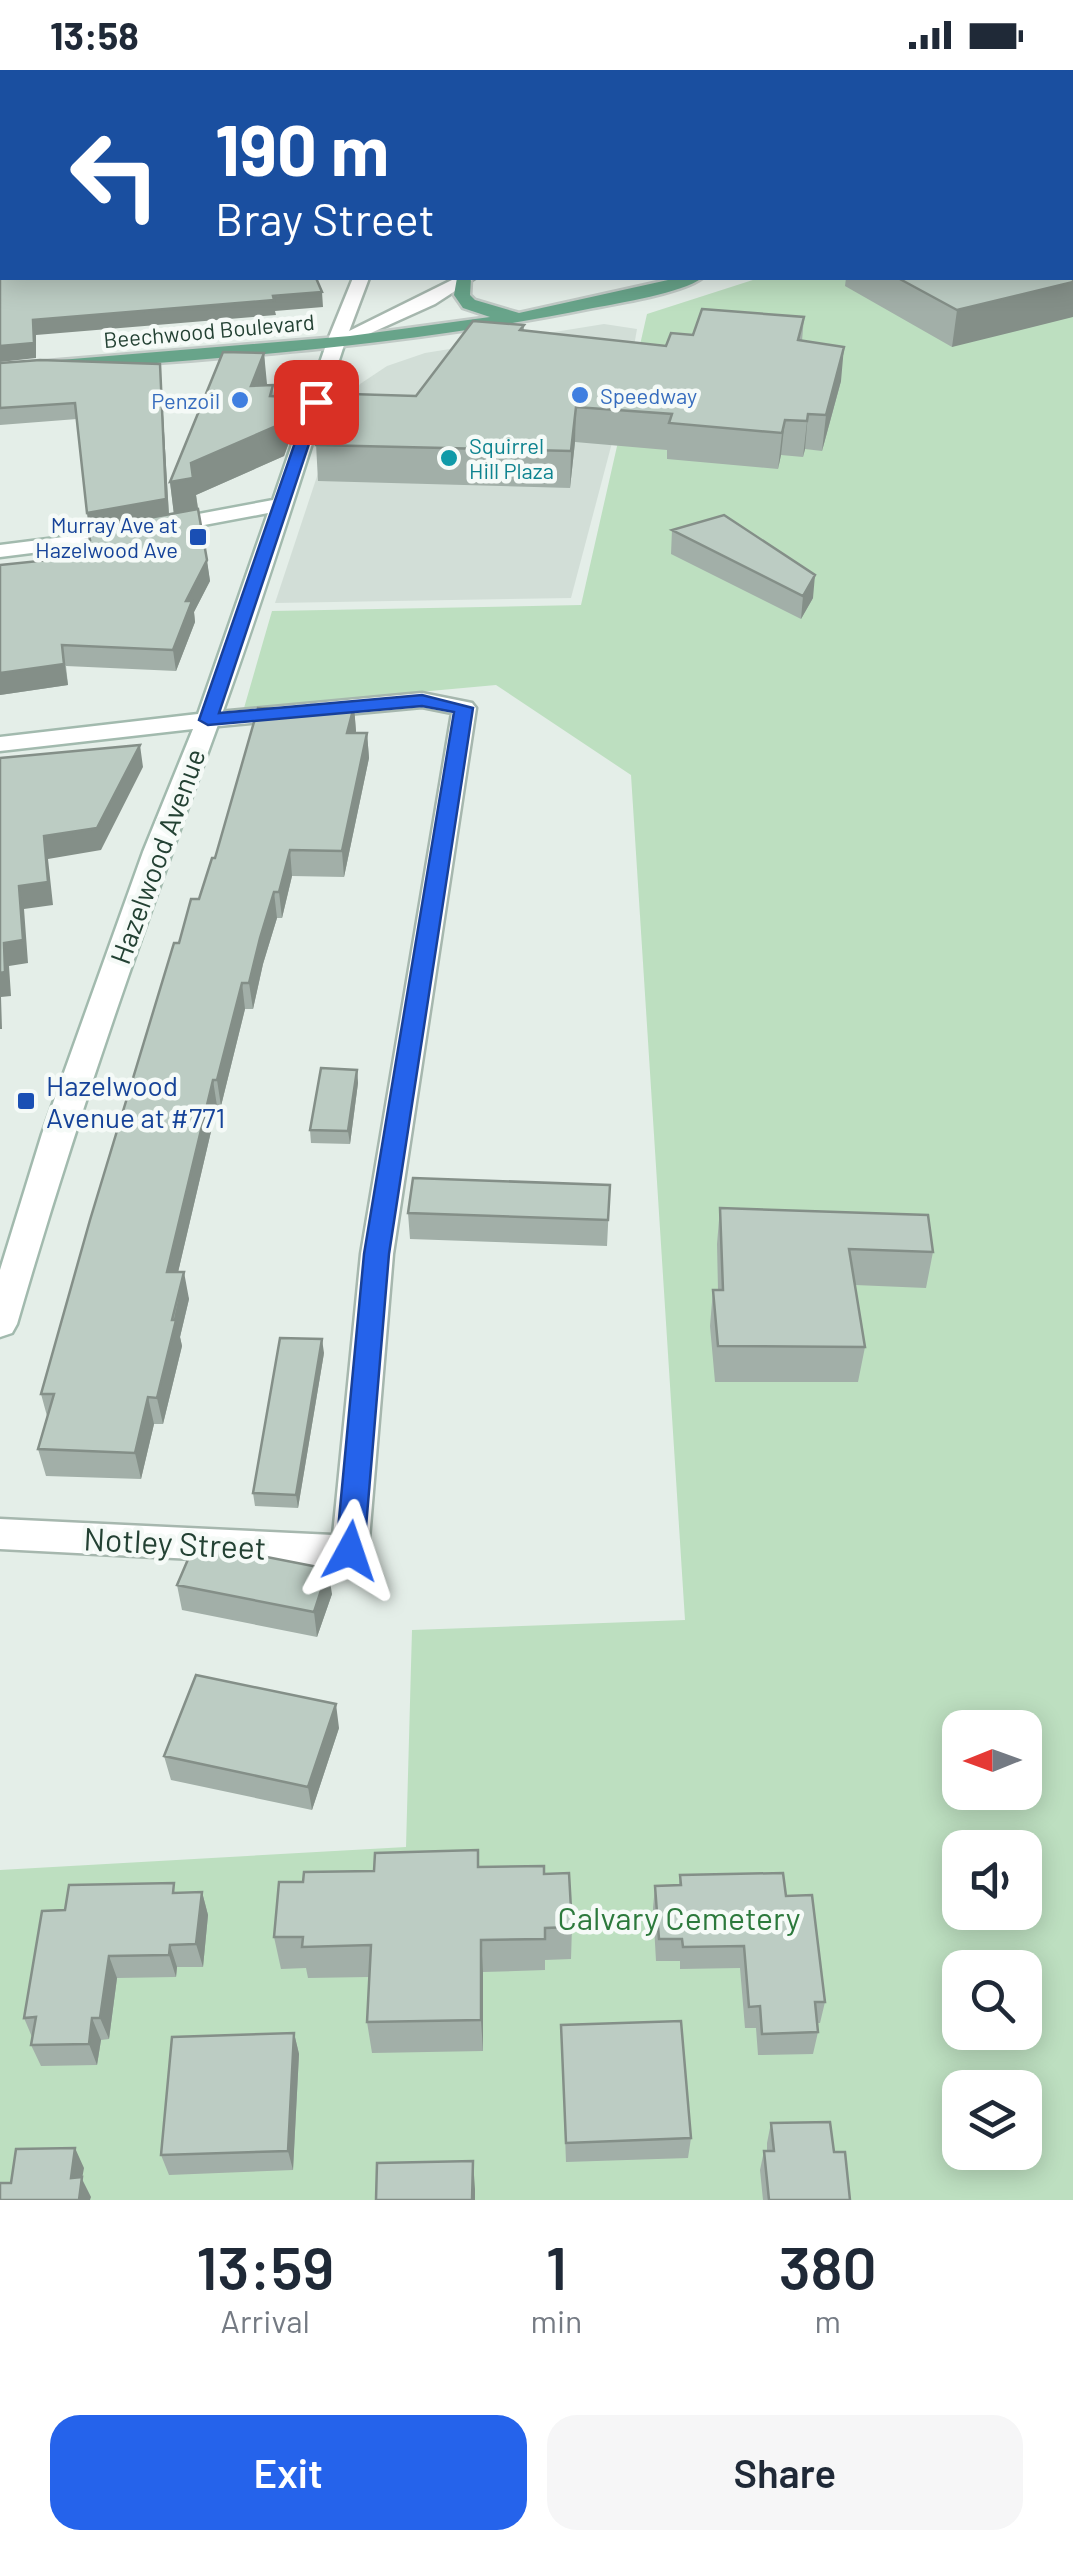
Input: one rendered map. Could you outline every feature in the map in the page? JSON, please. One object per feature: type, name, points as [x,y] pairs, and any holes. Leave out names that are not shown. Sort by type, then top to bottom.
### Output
[{"type":"main road","name":"Hazelwood Avenue","points":[[0,1324],[57,1134],[156,852],[208,720],[360,280]]},
{"type":"main road","name":"Beechwood Boulevard","points":[[0,370],[336,342],[429,300],[463,280]]},
{"type":"main road","points":[[466,280],[462,295],[483,311],[545,315]]},
{"type":"main road","points":[[336,342],[451,331],[545,315],[686,280]]},
{"type":"main road","points":[[0,551],[103,538],[282,504]]},
{"type":"main road","name":"Notley Street","points":[[0,1534],[350,1551],[376,1254],[464,708],[422,700],[208,720]]},
{"type":"main road","points":[[0,744],[208,720]]},
{"type":"shaded area","points":[[604,324],[637,329],[627,386],[571,598],[275,603],[334,425],[360,384],[387,366],[425,353]]},
{"type":"green space","name":"Calvary Cemetery","points":[[753,280],[1073,280],[1073,2200],[0,2200],[0,1870],[406,1847],[412,1630],[685,1620],[631,775],[496,685],[244,708],[272,611],[581,605],[647,314]]},
{"type":"building","points":[[0,280],[317,280],[322,292],[273,296],[274,300],[33,320],[34,343],[0,346]]},
{"type":"building","points":[[902,280],[1073,280],[1073,282],[957,310]]},
{"type":"building","points":[[702,309],[804,317],[798,340],[844,347],[826,415],[808,414],[807,421],[785,420],[782,433],[669,423],[672,414],[576,407],[571,451],[316,445],[330,399],[314,406],[318,393],[416,396],[473,321],[666,346],[671,333],[693,335]]},
{"type":"building","points":[[223,352],[264,353],[251,386],[273,385],[270,396],[291,397],[281,424],[191,463],[193,478],[170,482]]},
{"type":"building","points":[[40,360],[160,364],[166,499],[87,513],[75,403],[0,408],[0,363]]},
{"type":"building","points":[[198,509],[207,560],[186,601],[192,601],[173,650],[62,645],[64,664],[0,673],[0,565],[88,556],[88,529]]},
{"type":"building","points":[[724,515],[815,575],[803,596],[672,530]]},
{"type":"building","points":[[311,705],[354,706],[347,733],[367,733],[342,851],[290,850],[249,983],[242,983],[217,1080],[213,1080],[167,1272],[184,1272],[157,1398],[148,1397],[135,1453],[38,1449],[54,1394],[41,1394],[90,1220],[174,943],[179,943],[191,899],[199,899],[215,858],[258,708],[309,710]]},
{"type":"building","points":[[140,745],[97,828],[44,836],[48,882],[19,886],[23,940],[4,943],[5,972],[0,973],[0,758]]},
{"type":"building","points":[[321,1068],[357,1070],[348,1131],[310,1130]]},
{"type":"building","points":[[413,1178],[610,1185],[608,1220],[408,1213]]},
{"type":"building","points":[[720,1208],[928,1215],[933,1252],[849,1249],[865,1347],[718,1346],[713,1290],[723,1290]]},
{"type":"building","points":[[280,1338],[322,1339],[296,1495],[253,1493]]},
{"type":"building","points":[[195,1543],[328,1569],[314,1612],[177,1585]]},
{"type":"building","points":[[196,1675],[336,1704],[308,1787],[164,1756]]},
{"type":"building","points":[[478,1850],[478,1867],[544,1866],[544,1874],[569,1873],[572,1927],[545,1928],[545,1939],[481,1940],[481,2020],[367,2022],[371,1945],[302,1947],[303,1937],[274,1937],[279,1882],[303,1882],[304,1872],[374,1871],[375,1853]]},
{"type":"building","points":[[783,1873],[786,1896],[812,1895],[825,2002],[815,2002],[818,2032],[762,2034],[760,2006],[749,2007],[744,1946],[683,1947],[682,1939],[659,1939],[655,1886],[681,1885],[680,1875]]},
{"type":"building","points":[[174,1883],[173,1893],[202,1892],[196,1944],[170,1945],[169,1955],[109,1956],[100,2018],[92,2018],[89,2044],[31,2045],[36,2017],[24,2018],[42,1911],[65,1910],[69,1885]]},
{"type":"building","points":[[681,2021],[691,2138],[566,2143],[561,2025]]},
{"type":"building","points":[[294,2033],[288,2151],[161,2155],[172,2037]]},
{"type":"building","points":[[830,2122],[834,2152],[845,2152],[850,2200],[769,2200],[764,2151],[774,2151],[771,2123]]},
{"type":"building","points":[[75,2148],[71,2178],[82,2177],[79,2200],[0,2200],[0,2183],[11,2183],[16,2149]]},
{"type":"building","points":[[473,2161],[472,2200],[376,2200],[377,2163]]},
{"type":"place","name":"Speedway","points":[[580,395]]},
{"type":"place","name":"Penzoil","points":[[240,400]]},
{"type":"place","name":"Squirrel Hill Plaza","points":[[449,458]]},
{"type":"place","name":"Murray Ave at Hazelwood Ave","points":[[198,537]]},
{"type":"place","name":"Hazelwood Avenue at #771","points":[[26,1101]]},
{"type":"route","points":[[316,402],[208,720],[422,700],[464,708],[376,1254],[350,1551]]}]
